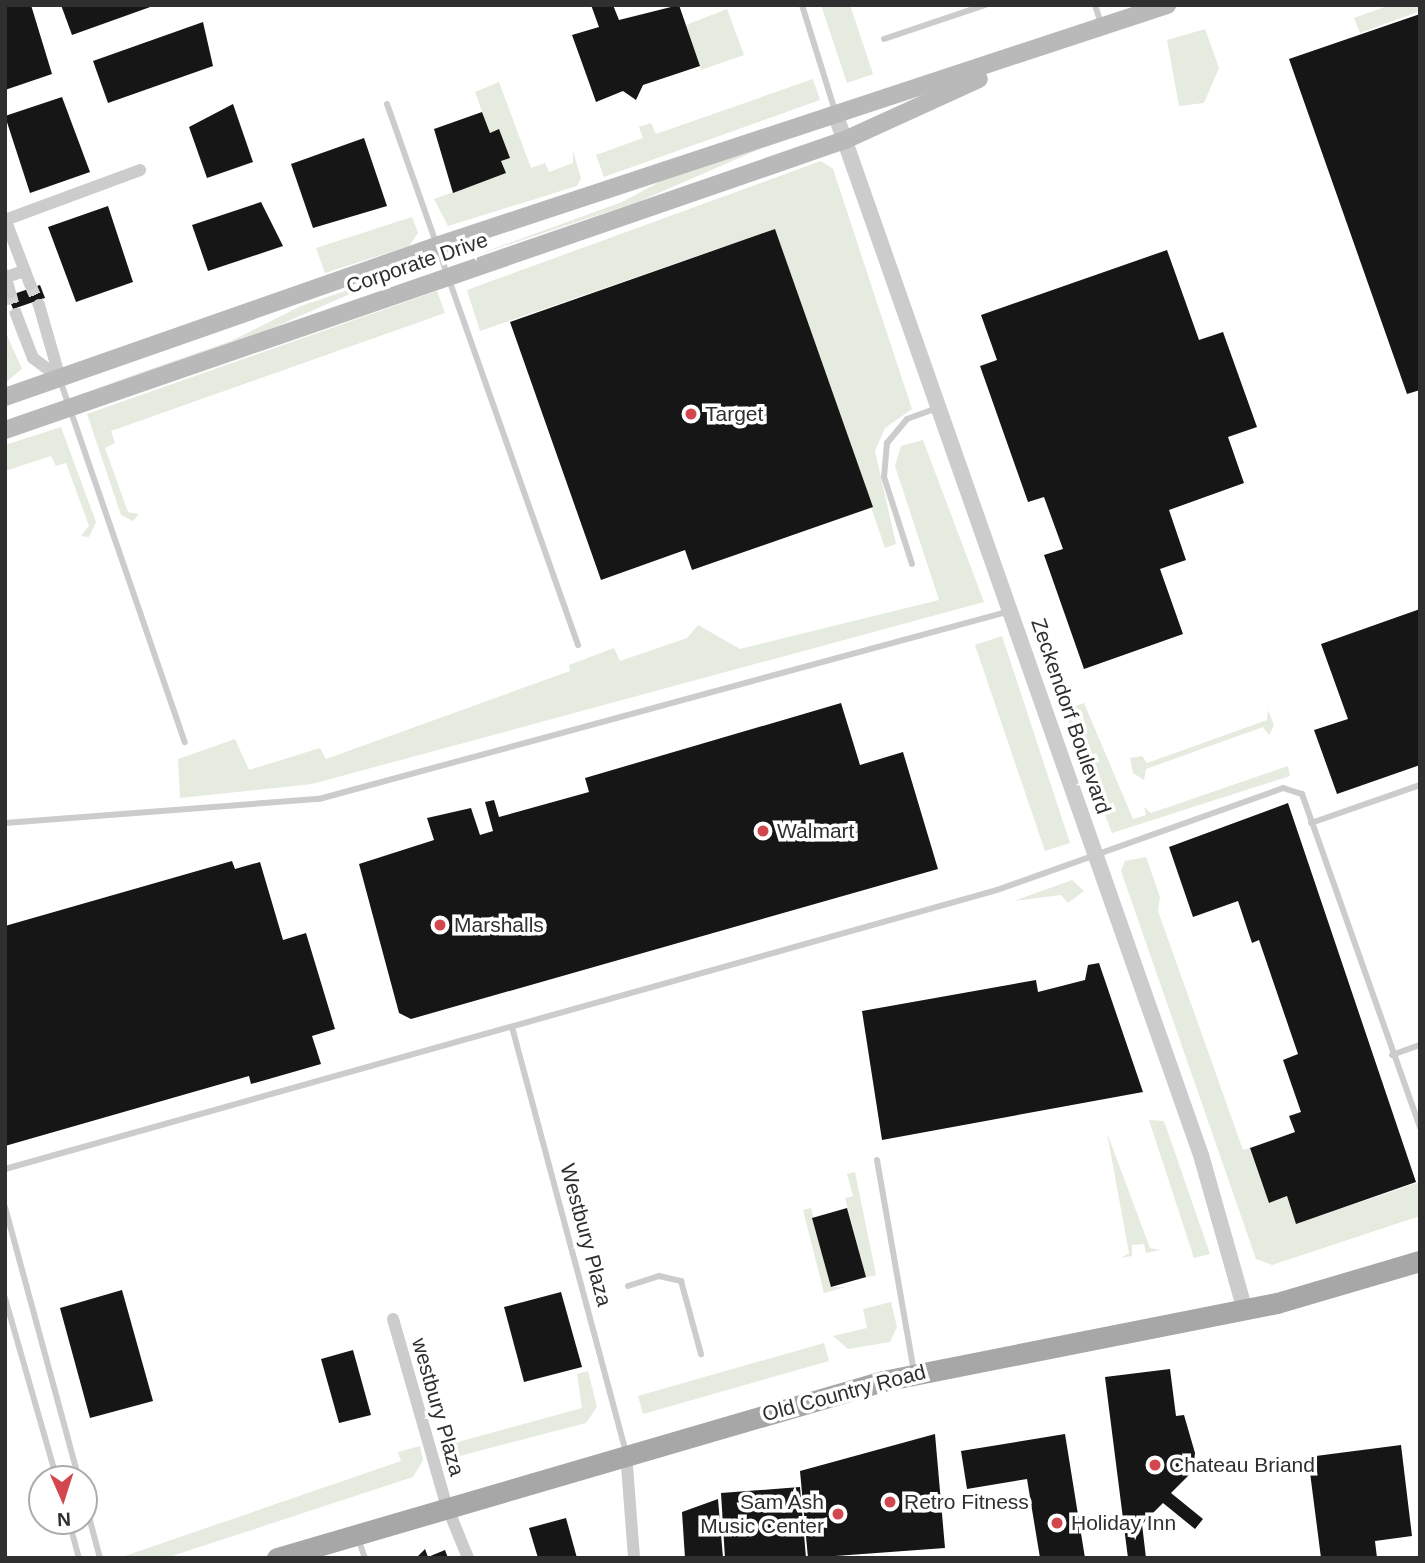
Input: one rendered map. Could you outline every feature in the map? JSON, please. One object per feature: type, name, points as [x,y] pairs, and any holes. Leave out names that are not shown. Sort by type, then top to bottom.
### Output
[{"type":"main road","points":[[835,113],[1041,50],[1167,5]]},
{"type":"main road","points":[[845,140],[1041,50]]},
{"type":"main road","name":"Corporate Drive","points":[[5,397],[436,246],[835,113]]},
{"type":"main road","name":"Corporate Drive","points":[[5,430],[845,140]]},
{"type":"main road","name":"Old Country Road","points":[[281,1557],[446,1504],[626,1452],[915,1374],[1245,1310],[1420,1261]]},
{"type":"street","name":"Zeckendorf Boulevard","points":[[835,113],[1201,1155],[1245,1310]]},
{"type":"street","points":[[30,284],[5,220],[140,170]]},
{"type":"street","points":[[10,292],[6,276],[25,271]]},
{"type":"street","points":[[39,305],[60,379]]},
{"type":"street","points":[[16,314],[33,358],[60,379]]},
{"type":"street","name":"westbury Plaza","points":[[393,1319],[446,1504],[468,1558]]},
{"type":"street","points":[[626,1452],[634,1558]]},
{"type":"lane","points":[[802,5],[835,113]]},
{"type":"lane","points":[[884,39],[985,5]]},
{"type":"lane","points":[[1095,5],[1103,28]]},
{"type":"lane","points":[[387,104],[578,645]]},
{"type":"lane","points":[[60,379],[67,409],[185,742]]},
{"type":"lane","points":[[912,564],[884,477],[887,443],[907,419],[939,407]]},
{"type":"lane","points":[[5,823],[319,799],[1010,611]]},
{"type":"lane","points":[[1311,823],[1420,785]]},
{"type":"lane","points":[[5,1169],[997,890],[1283,788],[1302,794],[1420,1128]]},
{"type":"lane","name":"Westbury Plaza","points":[[512,1027],[626,1452]]},
{"type":"lane","points":[[1392,1055],[1420,1045]]},
{"type":"lane","points":[[877,1160],[915,1374]]},
{"type":"lane","points":[[5,1207],[75,1465]]},
{"type":"lane","points":[[628,1286],[659,1276],[681,1281],[701,1354]]},
{"type":"lane","points":[[5,1298],[53,1465]]},
{"type":"lane","points":[[356,1533],[365,1558]]},
{"type":"lane","points":[[73,1535],[79,1558]]},
{"type":"lane","points":[[94,1535],[100,1558]]},
{"type":"shaded area","points":[[821,5],[850,5],[873,74],[847,83]]},
{"type":"shaded area","points":[[1390,5],[1420,5],[1420,11],[1360,33],[1354,18]]},
{"type":"shaded area","points":[[727,9],[744,55],[701,70],[686,25]]},
{"type":"shaded area","points":[[1205,29],[1219,68],[1204,103],[1179,106],[1167,40]]},
{"type":"shaded area","points":[[813,79],[820,100],[604,177],[596,155],[643,138],[639,127],[651,123],[656,134]]},
{"type":"shaded area","points":[[499,82],[531,168],[545,163],[549,172],[573,163],[573,151],[581,178],[577,186],[448,226],[434,199],[506,173],[501,161],[509,158],[498,130],[490,133],[475,92]]},
{"type":"shaded area","points":[[799,132],[640,201],[471,257],[622,202],[663,180]]},
{"type":"shaded area","points":[[821,161],[833,169],[912,409],[885,428],[875,451],[896,544],[885,548],[775,229],[480,331],[467,290]]},
{"type":"shaded area","points":[[412,217],[418,233],[409,246],[325,273],[316,248]]},
{"type":"shaded area","points":[[395,274],[250,338],[96,388],[231,341],[301,306]]},
{"type":"shaded area","points":[[437,291],[445,313],[111,431],[115,443],[105,448],[128,512],[139,514],[133,521],[121,515],[87,414]]},
{"type":"shaded area","points":[[5,331],[22,369],[5,383]]},
{"type":"shaded area","points":[[61,427],[96,522],[89,537],[81,536],[89,526],[66,463],[56,466],[51,456],[5,471],[5,445]]},
{"type":"shaded area","points":[[923,440],[984,602],[312,784],[180,798],[178,759],[235,739],[249,770],[320,748],[326,759],[570,671],[569,665],[614,648],[620,661],[687,638],[698,625],[740,649],[939,600],[895,466],[901,446]]},
{"type":"shaded area","points":[[1002,636],[1070,843],[1045,851],[975,645]]},
{"type":"shaded area","points":[[1084,703],[1133,819],[1146,815],[1144,807],[1151,813],[1288,766],[1290,776],[1112,833],[1064,710]]},
{"type":"shaded area","points":[[1268,710],[1274,725],[1269,735],[1263,727],[1146,769],[1144,780],[1133,773],[1130,758],[1142,756],[1147,763],[1267,720]]},
{"type":"shaded area","points":[[1146,857],[1160,897],[1158,911],[1243,1150],[1250,1148],[1269,1202],[1287,1196],[1298,1223],[1420,1182],[1420,1216],[1272,1265],[1256,1259],[1121,871],[1125,861]]},
{"type":"shaded area","points":[[1072,880],[1084,891],[1068,903],[1061,895],[1014,901]]},
{"type":"shaded area","points":[[1149,1120],[1164,1121],[1210,1254],[1194,1258]]},
{"type":"shaded area","points":[[1107,1133],[1150,1248],[1160,1250],[1146,1253],[1144,1244],[1132,1245],[1132,1256],[1121,1258],[1129,1253]]},
{"type":"shaded area","points":[[855,1172],[876,1275],[857,1280],[863,1265],[845,1198],[853,1196],[847,1174]]},
{"type":"shaded area","points":[[811,1208],[831,1287],[846,1287],[824,1293],[803,1210]]},
{"type":"shaded area","points":[[891,1302],[897,1327],[890,1342],[848,1349],[833,1336],[867,1328],[863,1309]]},
{"type":"shaded area","points":[[824,1343],[829,1361],[643,1414],[638,1396]]},
{"type":"shaded area","points":[[588,1371],[597,1407],[586,1423],[452,1458],[443,1446],[582,1408],[577,1374]]},
{"type":"shaded area","points":[[420,1446],[423,1460],[413,1477],[166,1558],[119,1558],[401,1461],[398,1452]]},
{"type":"building","points":[[5,5],[31,5],[52,74],[5,90]]},
{"type":"building","points":[[61,5],[153,5],[153,6],[72,35]]},
{"type":"building","points":[[591,5],[613,5],[619,20],[679,5],[700,66],[643,85],[636,100],[623,91],[596,102],[572,35],[599,27]]},
{"type":"building","points":[[1420,14],[1420,390],[1407,394],[1289,59]]},
{"type":"building","points":[[203,22],[213,66],[108,103],[93,61]]},
{"type":"building","points":[[62,97],[90,172],[30,193],[5,116]]},
{"type":"building","points":[[233,104],[253,162],[207,178],[189,127]]},
{"type":"building","points":[[482,112],[490,133],[499,129],[510,158],[501,161],[506,173],[453,193],[434,129]]},
{"type":"building","points":[[364,138],[387,206],[313,228],[291,164]]},
{"type":"building","points":[[261,202],[283,246],[208,271],[192,225]]},
{"type":"building","points":[[108,206],[133,282],[76,302],[48,227]]},
{"type":"building","name":"Target","points":[[775,229],[873,507],[692,570],[685,550],[601,580],[510,322]]},
{"type":"building","points":[[1167,250],[1199,340],[1223,332],[1257,427],[1228,437],[1244,483],[1169,510],[1186,560],[1160,569],[1183,634],[1084,669],[1044,555],[1063,549],[1044,497],[1028,502],[980,366],[997,360],[981,315]]},
{"type":"building","points":[[40,285],[45,298],[13,309],[8,296]]},
{"type":"building","points":[[1420,609],[1420,765],[1337,794],[1314,730],[1348,719],[1321,644]]},
{"type":"building","points":[[841,703],[860,765],[903,752],[938,869],[411,1019],[399,1013],[359,864],[434,840],[427,818],[471,808],[480,835],[493,831],[485,802],[494,800],[499,817],[589,792],[585,778]]},
{"type":"building","points":[[1288,803],[1416,1182],[1296,1224],[1287,1196],[1269,1203],[1250,1148],[1295,1132],[1289,1116],[1301,1112],[1283,1060],[1298,1054],[1259,940],[1252,943],[1238,901],[1193,917],[1169,847]]},
{"type":"building","points":[[232,861],[235,869],[260,862],[283,940],[306,933],[335,1029],[312,1036],[321,1064],[251,1084],[249,1076],[5,1146],[5,926]]},
{"type":"building","points":[[1099,963],[1143,1092],[882,1140],[862,1011],[1036,980],[1038,992],[1085,980],[1088,965]]},
{"type":"building","points":[[847,1208],[866,1277],[831,1287],[812,1218]]},
{"type":"building","points":[[122,1290],[153,1401],[90,1418],[60,1308]]},
{"type":"building","points":[[561,1292],[582,1367],[524,1382],[504,1307]]},
{"type":"building","points":[[353,1350],[371,1415],[339,1423],[321,1359]]},
{"type":"building","name":"Chateau Briand","points":[[1170,1369],[1176,1416],[1184,1415],[1195,1453],[1193,1471],[1171,1493],[1203,1519],[1195,1529],[1163,1503],[1142,1524],[1146,1558],[1128,1558],[1105,1377]]},
{"type":"building","points":[[935,1434],[945,1548],[808,1558],[800,1471]]},
{"type":"building","name":"Holiday Inn","points":[[1065,1434],[1085,1558],[1040,1558],[1027,1479],[967,1489],[961,1451]]},
{"type":"building","points":[[1401,1445],[1412,1536],[1375,1541],[1377,1558],[1321,1558],[1308,1457]]},
{"type":"building","points":[[800,1487],[806,1558],[725,1558],[721,1493]]},
{"type":"building","points":[[718,1499],[723,1558],[685,1558],[682,1512]]},
{"type":"building","points":[[566,1518],[577,1558],[538,1558],[529,1528]]},
{"type":"building","points":[[425,1549],[428,1557],[445,1550],[448,1558],[416,1558]]},
{"type":"tunnel","points":[[30,284],[39,305]]},
{"type":"tunnel","points":[[10,292],[16,314]]},
{"type":"place","name":"Target","points":[[691,414]]},
{"type":"place","name":"Walmart","points":[[763,831]]},
{"type":"place","name":"Marshalls","points":[[440,925]]},
{"type":"place","name":"Chateau Briand","points":[[1155,1465]]},
{"type":"place","name":"Retro Fitness","points":[[890,1502]]},
{"type":"place","name":"Sam Ash Music Center","points":[[838,1514]]},
{"type":"place","name":"Holiday Inn","points":[[1057,1523]]}]
